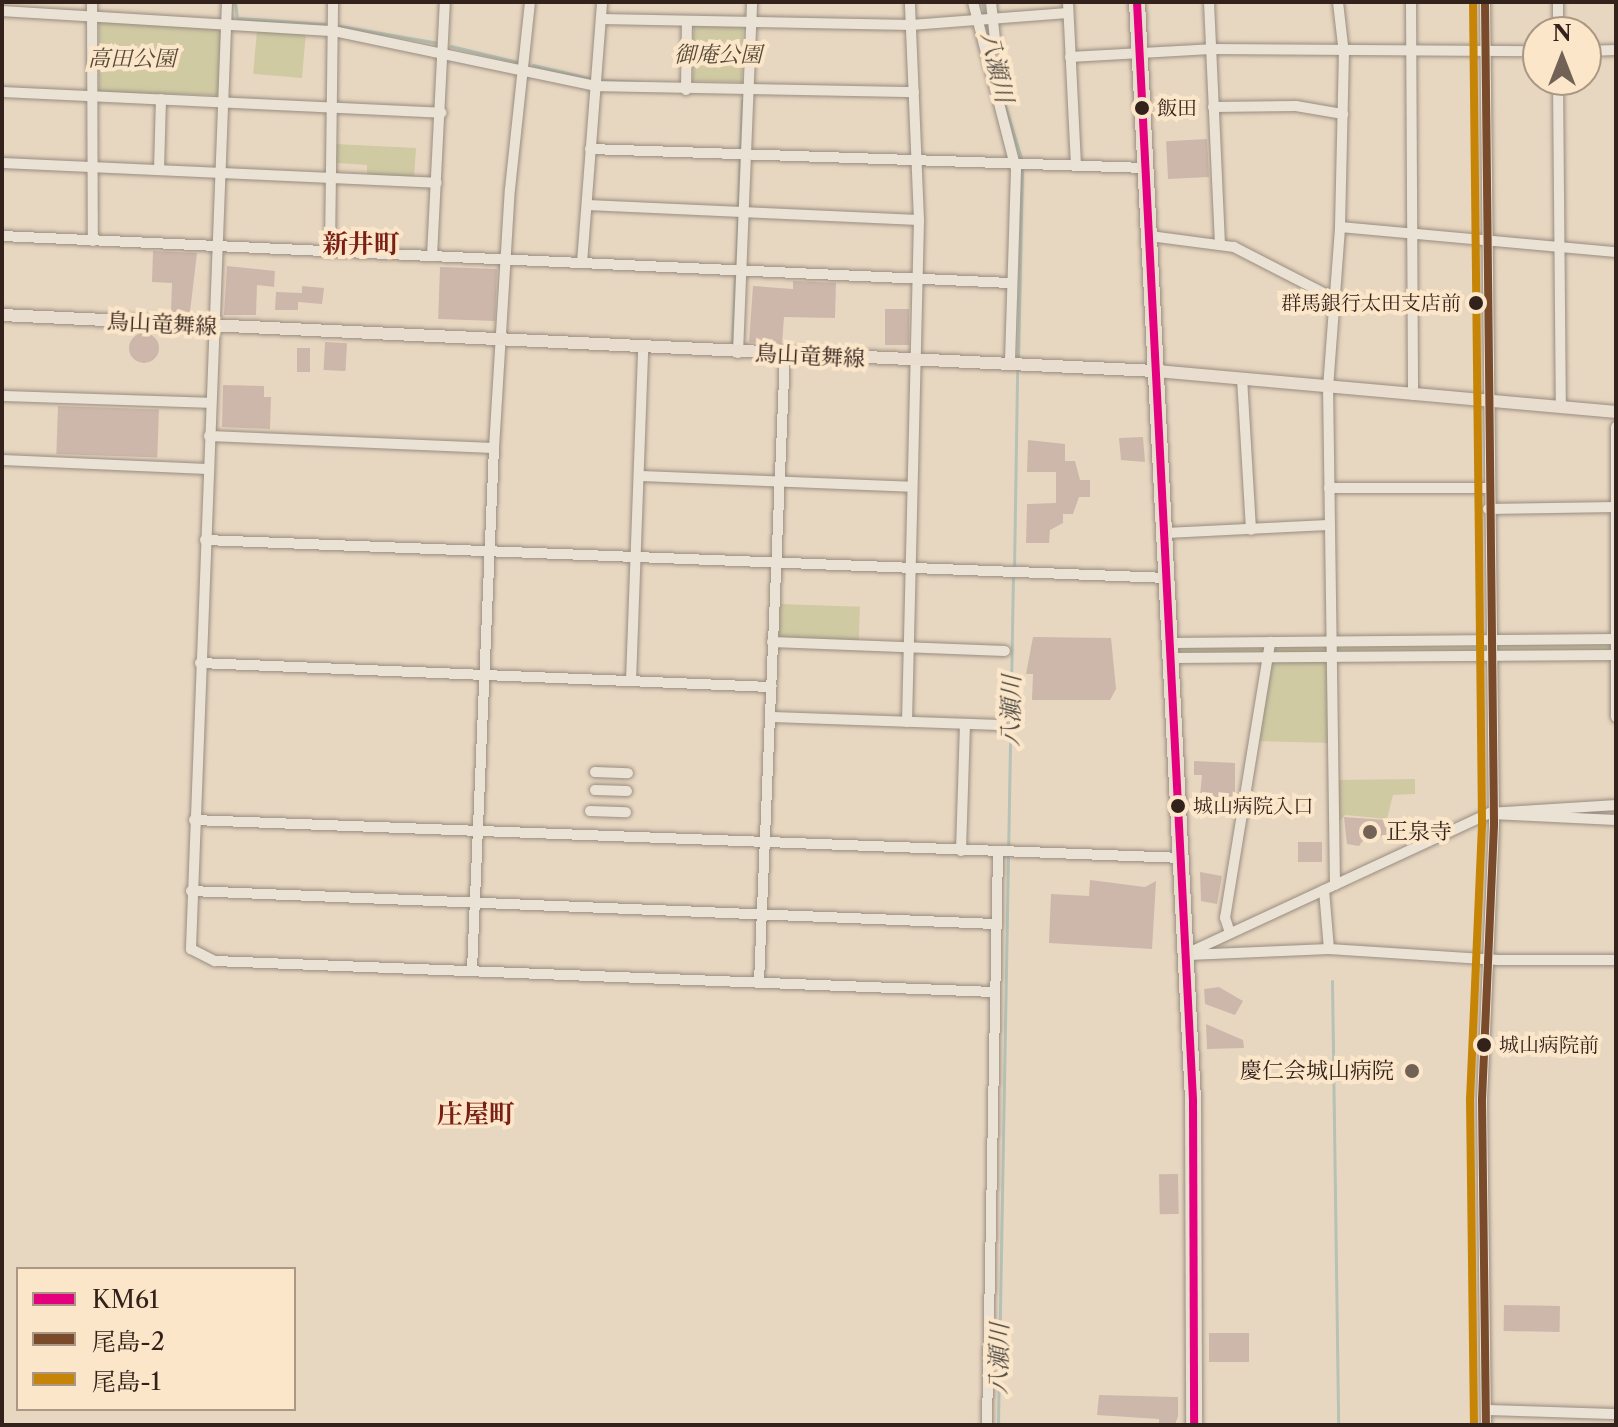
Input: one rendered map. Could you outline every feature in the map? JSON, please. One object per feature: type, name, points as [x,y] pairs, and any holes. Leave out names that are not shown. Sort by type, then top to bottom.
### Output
[{"type":"highway","points":[[1137,2],[1186,954],[1194,1425]]},
{"type":"main road","name":"鳥山竜舞線","points":[[2,315],[643,349],[1157,371],[1616,412]]},
{"type":"street","points":[[92,2],[93,241]]},
{"type":"street","points":[[227,2],[189,940],[203,959],[995,992]]},
{"type":"street","points":[[330,252],[333,2]]},
{"type":"street","points":[[432,256],[445,2]]},
{"type":"street","points":[[472,970],[494,448],[506,259],[530,2]]},
{"type":"street","points":[[582,263],[602,2]]},
{"type":"street","points":[[738,353],[752,2]]},
{"type":"street","points":[[907,722],[919,220],[910,2]]},
{"type":"street","points":[[973,2],[996,49]]},
{"type":"street","points":[[991,2],[984,20],[1014,162],[1011,283],[1015,365]]},
{"type":"street","points":[[1209,2],[1220,243]]},
{"type":"street","points":[[1329,949],[1331,642],[1328,388],[1340,227],[1344,54],[1338,2]]},
{"type":"street","points":[[1411,2],[1413,395]]},
{"type":"street","points":[[1485,2],[1491,960],[1482,1100],[1486,1425]]},
{"type":"street","points":[[601,19],[911,25],[984,20],[1068,8],[1076,166]]},
{"type":"street","points":[[2,11],[333,31],[443,50],[596,86],[748,92],[914,92]]},
{"type":"street","points":[[686,90],[687,21]]},
{"type":"street","points":[[1070,57],[1211,49],[1344,54],[1522,51]]},
{"type":"street","points":[[2,92],[441,113]]},
{"type":"street","points":[[1558,96],[1561,407]]},
{"type":"street","points":[[159,170],[161,99]]},
{"type":"street","points":[[1213,107],[1296,106],[1343,114]]},
{"type":"street","points":[[590,149],[1146,168]]},
{"type":"street","points":[[2,163],[437,183]]},
{"type":"street","points":[[587,205],[919,220]]},
{"type":"street","points":[[1340,227],[1616,252]]},
{"type":"street","points":[[2,236],[1011,283]]},
{"type":"street","points":[[1150,236],[1220,243],[1335,299]]},
{"type":"street","points":[[631,681],[643,349]]},
{"type":"street","points":[[759,982],[785,354]]},
{"type":"street","points":[[1242,378],[1251,530]]},
{"type":"street","points":[[2,396],[210,403]]},
{"type":"street","points":[[1616,427],[1616,717]]},
{"type":"street","points":[[209,436],[494,448]]},
{"type":"street","points":[[2,460],[208,469]]},
{"type":"street","points":[[640,476],[912,487]]},
{"type":"street","points":[[1329,488],[1487,488]]},
{"type":"street","points":[[1488,509],[1615,502]]},
{"type":"street","points":[[1166,533],[1328,525]]},
{"type":"street","points":[[205,540],[776,565],[1167,578]]},
{"type":"street","points":[[1171,651],[1270,642],[1615,639]]},
{"type":"street","points":[[772,642],[1005,651]]},
{"type":"street","points":[[1228,955],[1225,918],[1270,642]]},
{"type":"street","points":[[1171,651],[1267,658],[1615,655]]},
{"type":"street","points":[[200,663],[771,687]]},
{"type":"street","points":[[770,717],[1002,725]]},
{"type":"street","points":[[961,851],[965,724]]},
{"type":"street","points":[[595,772],[628,773]]},
{"type":"street","points":[[595,790],[627,791]]},
{"type":"street","points":[[1186,954],[1490,813],[1615,805],[1615,820],[1490,813]]},
{"type":"street","points":[[590,811],[626,812]]},
{"type":"street","points":[[194,820],[1182,858]]},
{"type":"street","points":[[987,1425],[996,924],[1004,852]]},
{"type":"street","points":[[191,891],[996,924]]},
{"type":"street","points":[[1186,954],[1228,955],[1329,949],[1491,960],[1616,960]]},
{"type":"street","points":[[1486,1410],[1616,1414]]},
{"type":"green space","name":"高田公園","points":[[99,21],[216,27],[221,31],[219,95],[99,93]]},
{"type":"green space","name":"御庵公園","points":[[694,26],[743,27],[742,82],[693,81]]},
{"type":"green space","points":[[257,30],[306,34],[302,78],[253,74]]},
{"type":"green space","points":[[336,144],[416,148],[414,179],[367,177],[367,165],[336,163]]},
{"type":"green space","points":[[780,604],[860,607],[859,642],[779,639]]},
{"type":"green space","points":[[1615,639],[1615,655],[1330,657],[1332,743],[1254,741],[1267,658],[1171,658],[1171,643]]},
{"type":"green space","points":[[1415,779],[1415,794],[1393,795],[1387,819],[1345,815],[1337,824],[1337,780]]},
{"type":"building","points":[[1207,139],[1209,177],[1168,179],[1166,141]]},
{"type":"building","points":[[153,251],[197,253],[190,312],[171,312],[172,283],[152,282]]},
{"type":"building","points":[[227,266],[275,271],[274,287],[257,285],[256,315],[224,315]]},
{"type":"building","points":[[440,267],[497,269],[495,321],[438,319]]},
{"type":"building","points":[[793,281],[836,283],[835,318],[784,317],[782,344],[749,342],[753,286],[793,289]]},
{"type":"building","points":[[302,286],[324,288],[322,304],[298,302],[298,310],[275,310],[276,292],[302,293]]},
{"type":"building","points":[[885,309],[909,309],[909,345],[885,345]]},
{"type":"building","points":[[144,333],[154,338],[159,348],[154,358],[144,363],[134,358],[129,348],[134,338]]},
{"type":"building","points":[[325,342],[347,343],[346,371],[324,370]]},
{"type":"building","points":[[297,348],[310,348],[310,372],[297,372]]},
{"type":"building","points":[[223,385],[264,386],[264,397],[271,397],[270,429],[222,427]]},
{"type":"building","points":[[58,406],[159,410],[157,457],[56,454]]},
{"type":"building","points":[[1143,437],[1145,462],[1121,460],[1119,438]]},
{"type":"building","points":[[1028,440],[1065,444],[1065,461],[1075,461],[1080,480],[1090,480],[1090,497],[1079,497],[1073,514],[1063,514],[1063,523],[1050,530],[1049,543],[1026,543],[1027,504],[1056,503],[1056,472],[1027,472]]},
{"type":"building","points":[[1033,637],[1111,638],[1116,689],[1110,700],[1032,700],[1033,674],[1026,674]]},
{"type":"building","points":[[1194,761],[1235,763],[1235,807],[1199,806],[1202,775],[1194,775]]},
{"type":"building","name":"正泉寺","points":[[1344,817],[1400,821],[1398,839],[1368,834],[1359,846],[1347,844]]},
{"type":"building","points":[[1298,842],[1322,842],[1322,862],[1298,862]]},
{"type":"building","points":[[1200,872],[1222,876],[1217,904],[1201,901]]},
{"type":"building","points":[[1090,880],[1145,887],[1156,881],[1152,949],[1049,943],[1051,894],[1089,896]]},
{"type":"building","points":[[1219,987],[1243,1001],[1235,1015],[1205,1004],[1204,989]]},
{"type":"building","points":[[1206,1024],[1243,1040],[1244,1048],[1207,1049]]},
{"type":"building","points":[[1159,1174],[1178,1174],[1179,1214],[1160,1214]]},
{"type":"building","points":[[1504,1305],[1560,1306],[1560,1332],[1504,1331]]},
{"type":"building","points":[[1209,1333],[1249,1333],[1249,1362],[1209,1362]]},
{"type":"building","points":[[1099,1395],[1178,1397],[1178,1416],[1175,1425],[1159,1425],[1159,1419],[1097,1415]]},
{"type":"waterway","points":[[235,2],[237,18],[324,24]]},
{"type":"waterway","name":"八瀬川","points":[[982,2],[1000,88]]},
{"type":"waterway","points":[[340,26],[438,43]]},
{"type":"waterway","points":[[451,46],[518,62]]},
{"type":"waterway","points":[[533,65],[589,78]]},
{"type":"waterway","points":[[604,80],[640,82]]},
{"type":"waterway","name":"八瀬川","points":[[1002,96],[1022,161]]},
{"type":"waterway","points":[[738,208],[742,100]]},
{"type":"waterway","name":"八瀬川","points":[[1018,361],[1022,168]]},
{"type":"waterway","points":[[736,263],[738,215]]},
{"type":"waterway","points":[[732,344],[735,278]]},
{"type":"waterway","name":"八瀬川","points":[[1014,569],[1017,368]]},
{"type":"waterway","name":"八瀬川","points":[[998,1425],[1013,576]]},
{"type":"waterway","points":[[1332,981],[1338,1425]]},
{"type":"transit line","name":"KM61","points":[[1137,2],[1193,1101],[1194,1425]]},
{"type":"transit line","name":"尾島-1","points":[[1473,2],[1482,825],[1470,1100],[1474,1425]]},
{"type":"transit line","name":"尾島-2","points":[[1485,2],[1494,825],[1482,1100],[1486,1425]]},
{"type":"place","name":"飯田","points":[[1142,108]]},
{"type":"place","name":"群馬銀行太田支店前","points":[[1476,303]]},
{"type":"place","name":"城山病院入口","points":[[1178,806]]},
{"type":"place","name":"正泉寺","points":[[1370,832]]},
{"type":"place","name":"城山病院前","points":[[1484,1045]]},
{"type":"place","name":"慶仁会城山病院","points":[[1412,1071]]},
{"type":"district","name":"新井町","points":[[361,245]]},
{"type":"district","name":"庄屋町","points":[[476,1115]]}]
